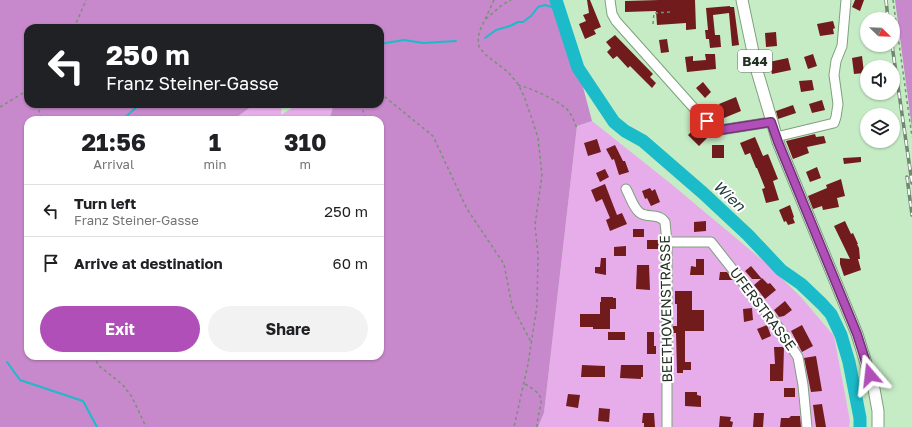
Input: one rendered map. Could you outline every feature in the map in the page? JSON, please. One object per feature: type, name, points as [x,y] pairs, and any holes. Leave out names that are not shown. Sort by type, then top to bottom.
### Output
[{"type":"main road","name":"B44","points":[[744,0],[757,71],[771,122],[857,334],[874,389],[878,411],[878,427]]},
{"type":"street","points":[[610,0],[612,14],[616,21],[714,128],[720,130],[771,122]]},
{"type":"street","points":[[776,137],[834,123],[838,104],[834,75],[836,61],[842,46],[846,0]]},
{"type":"street","name":"BEETHOVENSTRASSE","points":[[626,189],[639,212],[656,216],[665,222],[667,242],[667,427]]},
{"type":"street","name":"UFERSTRASSE","points":[[667,242],[711,242],[779,328],[798,357],[803,385],[807,427]]},
{"type":"path","points":[[76,24],[86,0]]},
{"type":"path","points":[[494,0],[484,20],[478,38],[479,47],[486,55],[508,72],[518,84],[538,138],[542,175],[535,225],[538,255],[537,306],[524,384],[514,427]]},
{"type":"path","points":[[484,20],[502,4],[511,0]]},
{"type":"path","points":[[893,0],[912,137]]},
{"type":"path","points":[[653,24],[654,13],[671,12]]},
{"type":"path","points":[[518,84],[531,88],[561,106],[570,113],[576,128]]},
{"type":"path","points":[[0,107],[24,92]]},
{"type":"path","points":[[384,96],[433,136],[467,209],[504,264],[512,306],[531,342]]},
{"type":"path","points":[[95,360],[99,366],[122,384],[132,397],[146,427]]},
{"type":"path","points":[[524,384],[538,391],[542,400],[537,427]]},
{"type":"shaded area","points":[[0,0],[560,0],[592,121],[577,126],[544,413],[538,427],[0,427]]},
{"type":"shaded area","points":[[895,0],[912,0],[912,129],[900,38],[900,12],[897,12]]},
{"type":"shaded area","points":[[249,108],[282,108],[281,115],[292,108],[333,108],[330,116],[238,116]]},
{"type":"shaded area","points":[[592,121],[670,183],[767,264],[801,297],[834,336],[850,421],[849,427],[538,427],[544,413],[577,126]]},
{"type":"building","points":[[587,0],[590,0],[601,27],[594,30],[596,34],[585,39],[579,24],[586,21],[583,15],[589,13]]},
{"type":"building","points":[[695,0],[696,29],[686,30],[686,23],[657,25],[656,11],[625,12],[625,1]]},
{"type":"building","points":[[855,0],[864,0],[860,11],[852,7]]},
{"type":"building","points":[[734,7],[739,45],[732,46],[729,13],[713,15],[715,35],[720,35],[721,47],[710,48],[709,39],[706,39],[705,30],[708,30],[706,8]]},
{"type":"building","points":[[833,21],[835,28],[833,29],[834,34],[820,36],[817,24]]},
{"type":"building","points":[[776,32],[777,46],[766,47],[765,33]]},
{"type":"building","points":[[615,35],[653,74],[650,77],[656,83],[652,88],[630,66],[628,68],[617,56],[613,59],[607,52],[611,48],[606,42]]},
{"type":"building","points":[[667,39],[669,52],[661,53],[659,40]]},
{"type":"building","points":[[705,54],[715,54],[716,69],[687,72],[685,57],[693,56],[693,61],[706,60]]},
{"type":"building","points":[[813,54],[817,66],[808,69],[804,57]]},
{"type":"building","points":[[862,56],[862,60],[860,60],[860,73],[854,74],[852,58]]},
{"type":"building","points":[[788,58],[791,70],[772,74],[769,62]]},
{"type":"building","points":[[812,80],[814,90],[801,92],[799,81]]},
{"type":"building","points":[[703,82],[711,92],[705,98],[696,88]]},
{"type":"building","points":[[736,97],[741,111],[724,118],[719,104]]},
{"type":"building","points":[[822,100],[825,110],[812,113],[809,104]]},
{"type":"building","points":[[793,105],[796,113],[778,119],[776,111]]},
{"type":"building","points":[[697,126],[708,137],[699,146],[688,135]]},
{"type":"building","points":[[815,134],[816,137],[824,136],[826,143],[807,147],[809,153],[793,159],[786,141]]},
{"type":"building","points":[[755,137],[763,156],[768,154],[778,179],[773,181],[779,200],[766,203],[762,189],[765,188],[757,168],[750,153],[745,155],[740,143]]},
{"type":"building","points":[[597,139],[601,152],[588,156],[584,143]]},
{"type":"building","points":[[615,145],[623,161],[625,161],[629,172],[619,175],[614,159],[612,160],[606,149]]},
{"type":"building","points":[[712,145],[724,145],[724,158],[712,158]]},
{"type":"building","points":[[861,157],[861,162],[844,164],[843,158]]},
{"type":"building","points":[[817,167],[821,178],[810,182],[806,172]]},
{"type":"building","points":[[605,169],[609,177],[600,182],[596,173]]},
{"type":"building","points":[[841,179],[845,196],[837,198],[839,207],[823,210],[822,206],[813,209],[808,196],[827,188],[826,185]]},
{"type":"building","points":[[605,184],[617,215],[622,213],[627,224],[610,231],[606,220],[610,218],[602,199],[596,202],[591,190]]},
{"type":"building","points":[[650,188],[652,191],[655,189],[660,202],[651,206],[647,198],[645,199],[642,191]]},
{"type":"building","points":[[790,205],[795,223],[788,225],[786,221],[784,222],[779,210]]},
{"type":"building","points":[[706,221],[706,231],[694,232],[694,222]]},
{"type":"building","points":[[845,221],[858,244],[860,259],[858,259],[861,270],[844,276],[840,264],[840,258],[850,259],[834,226]]},
{"type":"building","points":[[633,229],[644,229],[644,237],[633,237]]},
{"type":"building","points":[[647,240],[659,240],[658,249],[647,249]]},
{"type":"building","points":[[626,246],[626,256],[614,256],[614,247]]},
{"type":"building","points":[[601,258],[606,258],[606,275],[595,273],[595,267],[600,267]]},
{"type":"building","points":[[696,259],[704,259],[704,275],[690,275],[691,266],[696,267]]},
{"type":"building","points":[[637,265],[649,265],[650,290],[636,289]]},
{"type":"building","points":[[751,266],[762,279],[768,284],[770,283],[776,290],[765,299],[754,285],[761,279],[752,279],[745,271]]},
{"type":"building","points":[[720,272],[727,272],[733,280],[719,280]]},
{"type":"building","points":[[675,291],[692,291],[692,310],[704,310],[704,331],[685,331],[685,362],[691,362],[691,370],[683,370],[683,373],[677,373],[676,333],[673,333],[673,326],[677,326],[677,304],[675,304]]},
{"type":"building","points":[[601,297],[616,298],[616,309],[610,309],[610,329],[580,327],[580,314],[600,314]]},
{"type":"building","points":[[785,301],[792,310],[784,316],[779,317],[774,310]]},
{"type":"building","points":[[752,308],[753,320],[744,322],[743,309]]},
{"type":"building","points":[[767,325],[771,336],[762,340],[757,329]]},
{"type":"building","points":[[802,325],[813,346],[802,352],[791,331]]},
{"type":"building","points":[[608,332],[625,332],[625,340],[608,340]]},
{"type":"building","points":[[647,332],[654,332],[654,346],[656,346],[656,354],[647,354]]},
{"type":"building","points":[[774,347],[784,347],[783,381],[770,381],[770,364],[775,364]]},
{"type":"building","points":[[816,356],[822,391],[811,392],[804,358]]},
{"type":"building","points":[[582,365],[605,366],[605,377],[581,377]]},
{"type":"building","points":[[621,365],[643,365],[643,377],[641,377],[641,379],[620,378]]},
{"type":"building","points":[[784,388],[795,388],[795,397],[784,397]]},
{"type":"building","points":[[685,392],[697,392],[697,395],[701,396],[701,407],[685,406]]},
{"type":"building","points":[[568,394],[580,395],[578,408],[566,406]]},
{"type":"building","points":[[822,404],[826,427],[816,427],[813,405]]},
{"type":"building","points":[[599,408],[610,409],[609,422],[598,421]]},
{"type":"building","points":[[643,413],[654,413],[655,427],[644,427],[644,423],[642,423]]},
{"type":"building","points":[[754,413],[764,413],[763,427],[753,427]]},
{"type":"building","points":[[720,416],[731,417],[730,421],[733,422],[732,427],[719,427]]},
{"type":"building","points":[[791,416],[800,416],[801,427],[780,427],[781,418],[789,418]]},
{"type":"waterway","name":"Wien","points":[[556,0],[578,68],[614,122],[625,131],[643,141],[703,193],[748,235],[781,270],[801,284],[831,314],[841,335],[849,362],[860,418],[860,427]]},
{"type":"waterway","points":[[485,38],[496,30],[518,22],[523,22],[531,16],[538,7],[545,5],[559,9]]},
{"type":"waterway","points":[[384,43],[404,40],[423,43],[456,41]]},
{"type":"waterway","points":[[126,116],[136,108]]},
{"type":"waterway","points":[[7,362],[20,380],[83,401],[97,427]]},
{"type":"railway","points":[[886,0],[887,12]]},
{"type":"railway","points":[[893,52],[912,183]]},
{"type":"railway","points":[[907,177],[912,215]]},
{"type":"route","points":[[707,121],[714,128],[720,130],[771,122],[857,334],[870,375]]}]
